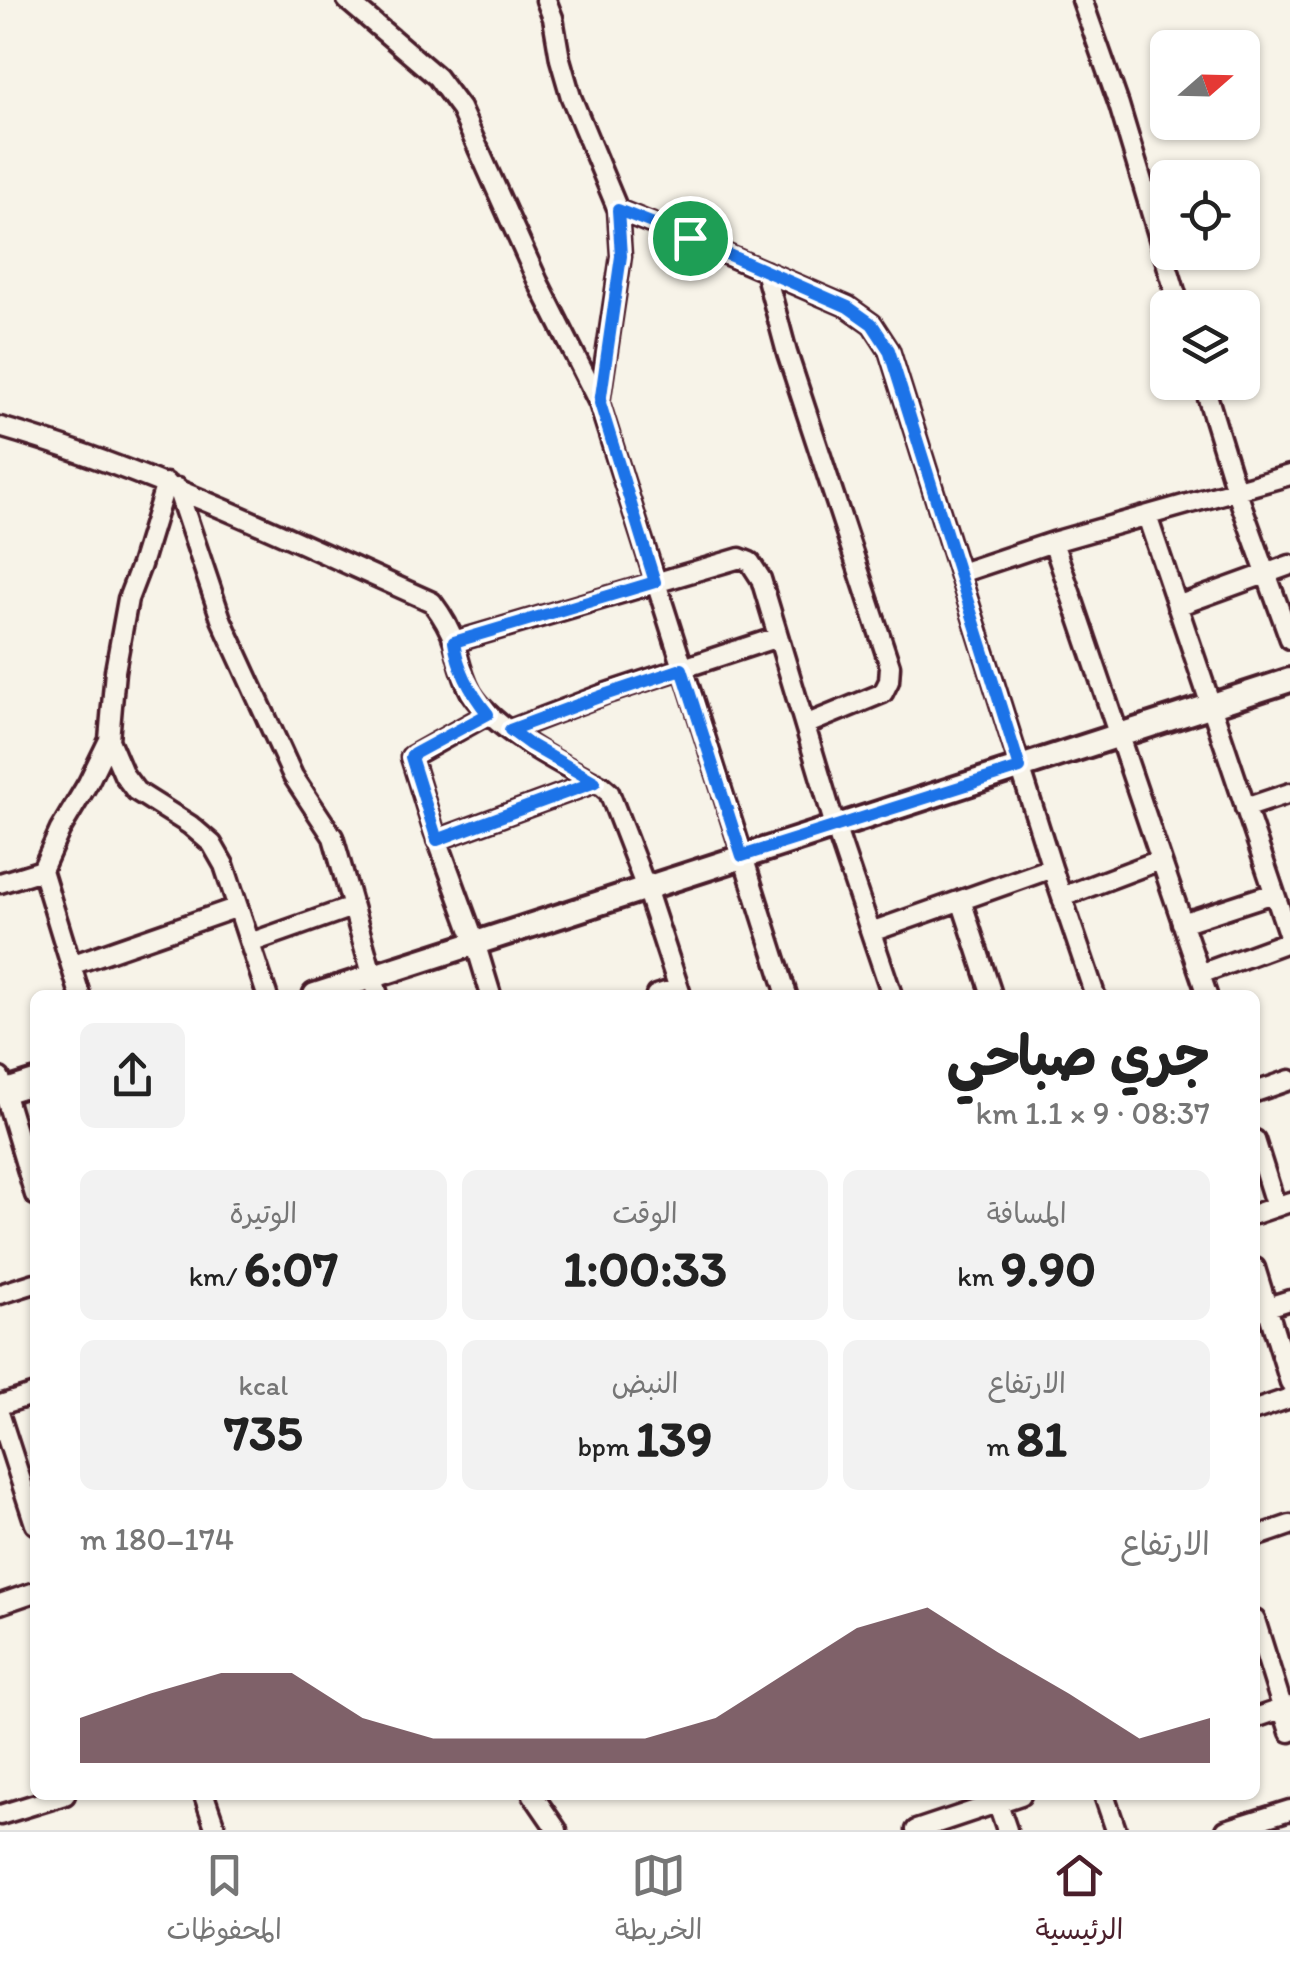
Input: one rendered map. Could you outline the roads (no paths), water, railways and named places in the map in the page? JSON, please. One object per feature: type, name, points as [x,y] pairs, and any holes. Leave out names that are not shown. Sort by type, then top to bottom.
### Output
[{"type":"street","points":[[347,0],[437,77],[460,108],[538,282],[600,403],[785,990]]},
{"type":"street","points":[[546,0],[571,98],[618,210],[621,256],[600,403]]},
{"type":"street","points":[[1082,0],[1175,290]]},
{"type":"street","points":[[618,210],[848,307],[872,324],[889,350],[1093,990]]},
{"type":"street","points":[[765,271],[787,353],[890,666],[890,681],[883,692],[805,725]]},
{"type":"street","points":[[1208,400],[1236,490],[1290,639]]},
{"type":"street","points":[[0,427],[171,486],[432,602],[454,642],[471,692],[488,714],[529,744],[609,792],[646,888],[679,990]]},
{"type":"street","points":[[960,573],[1052,542],[1290,475]]},
{"type":"street","points":[[79,990],[42,870],[109,740],[115,670],[128,599],[171,486]]},
{"type":"street","points":[[171,486],[222,619],[293,776],[333,837],[375,986]]},
{"type":"street","points":[[1147,516],[1290,940],[1200,974]]},
{"type":"street","points":[[1052,542],[1205,990]]},
{"type":"street","points":[[454,642],[740,558],[750,562],[761,579],[835,826],[890,990]]},
{"type":"street","points":[[1177,606],[1290,565]]},
{"type":"street","points":[[510,730],[778,637]]},
{"type":"street","points":[[348,990],[375,986],[475,942],[1290,680]]},
{"type":"street","points":[[488,714],[411,757],[489,990]]},
{"type":"street","points":[[109,740],[124,775],[136,790],[212,844],[224,865],[265,990]]},
{"type":"street","points":[[437,840],[595,782]]},
{"type":"street","points":[[1245,808],[1290,794]]},
{"type":"street","points":[[1062,897],[1160,860]]},
{"type":"street","points":[[871,932],[1052,868]]},
{"type":"street","points":[[0,884],[42,870]]},
{"type":"street","points":[[1182,923],[1274,893]]},
{"type":"street","points":[[962,900],[990,990]]},
{"type":"street","points":[[71,964],[238,907]]},
{"type":"street","points":[[250,942],[352,907]]},
{"type":"street","points":[[1260,1090],[1290,1080]]},
{"type":"street","points":[[30,1083],[2,1087],[30,1179]]},
{"type":"street","points":[[1260,1152],[1283,1205]]},
{"type":"street","points":[[0,1294],[30,1285]]},
{"type":"street","points":[[1289,1376],[1261,1309],[1290,1300]]},
{"type":"street","points":[[0,1405],[30,1396]]},
{"type":"street","points":[[1260,1408],[1290,1398]]},
{"type":"street","points":[[0,1416],[29,1486]]},
{"type":"street","points":[[1260,1535],[1290,1525]]},
{"type":"street","points":[[0,1604],[30,1595]]},
{"type":"street","points":[[1260,1634],[1286,1707],[1290,1732]]},
{"type":"street","points":[[1260,1716],[1286,1707]]},
{"type":"street","points":[[3,1816],[50,1800]]},
{"type":"street","points":[[206,1800],[216,1830]]},
{"type":"street","points":[[536,1800],[557,1830]]},
{"type":"street","points":[[916,1830],[993,1800]]},
{"type":"street","points":[[996,1800],[1007,1830]]},
{"type":"street","points":[[1106,1800],[1116,1830]]},
{"type":"street","points":[[1226,1830],[1290,1810]]}]
